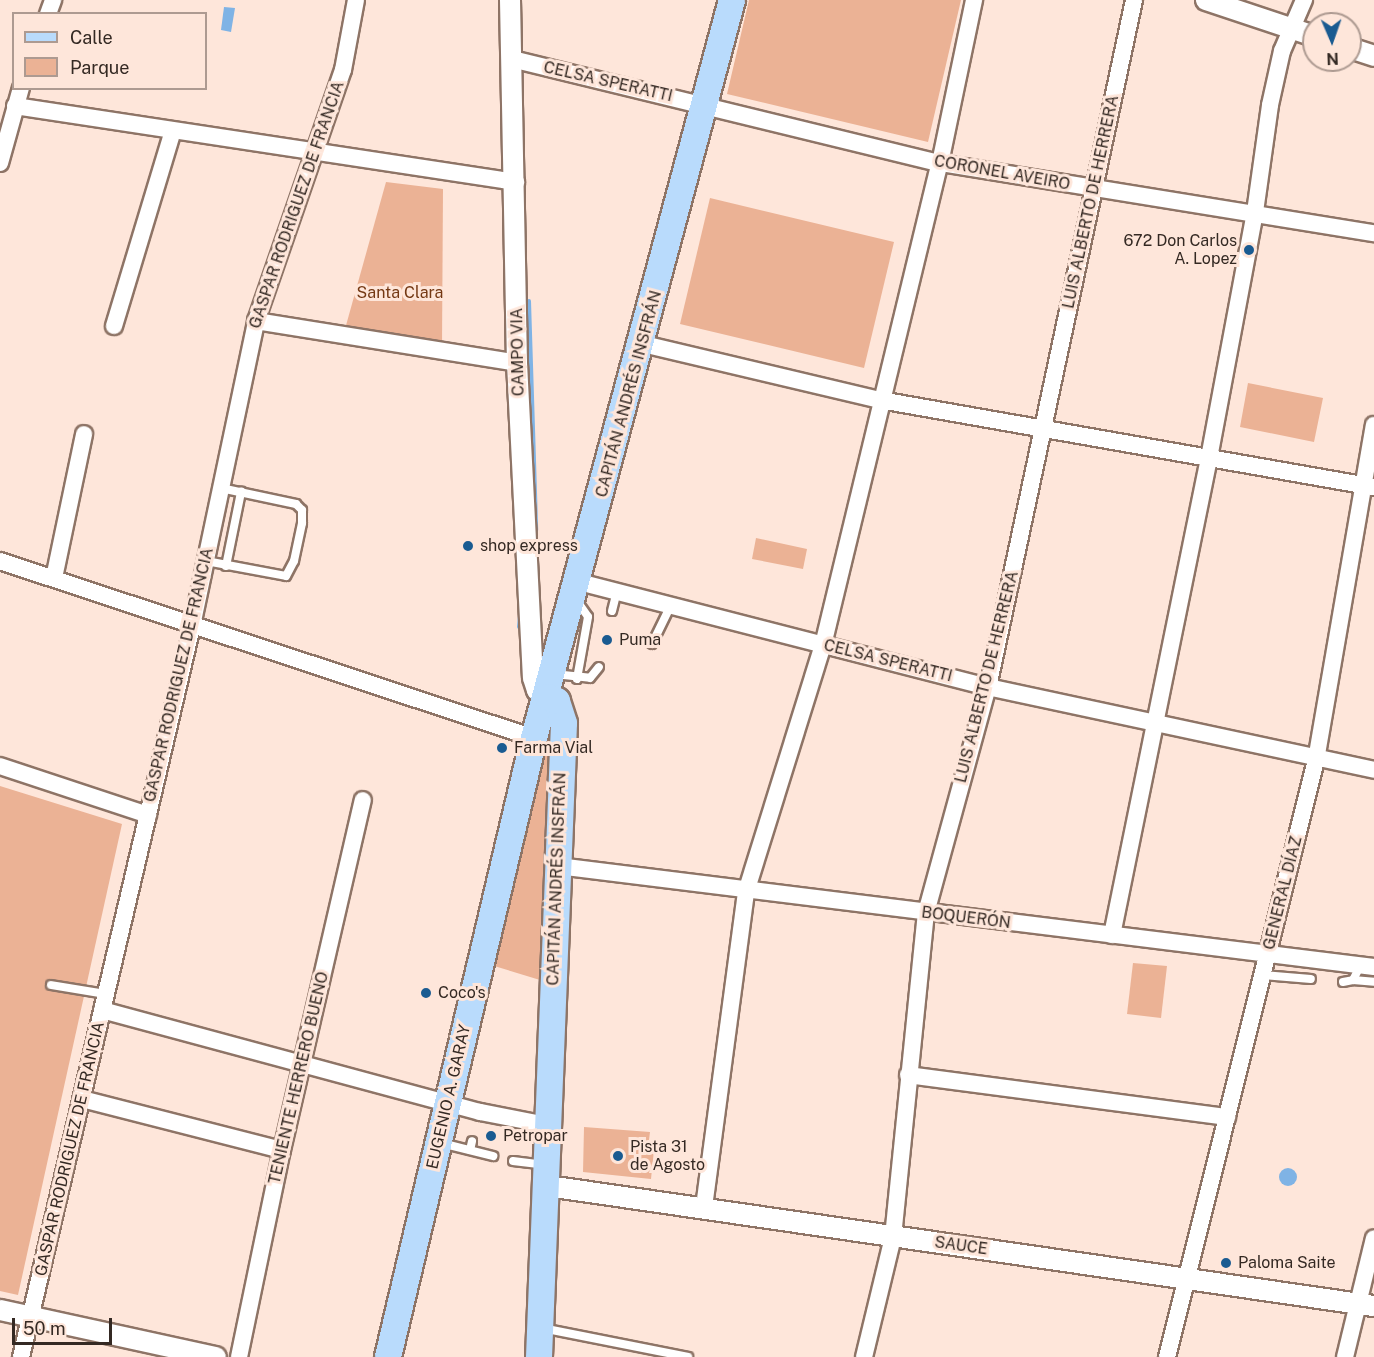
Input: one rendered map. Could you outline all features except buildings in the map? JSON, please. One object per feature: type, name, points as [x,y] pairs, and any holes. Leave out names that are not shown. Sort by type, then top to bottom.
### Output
[{"type":"main road","name":"CAPITÁN ANDRÉS INSFRÁN","points":[[539,1357],[548,1175],[546,1125],[564,723],[556,701],[577,590],[732,0]]},
{"type":"main road","name":"EUGENIO A. GARAY","points":[[388,1357],[534,738],[560,684]]},
{"type":"street","name":"GASPAR RODRIGUEZ DE FRANCIA","points":[[21,1357],[192,626],[256,321],[312,151],[351,44],[356,0]]},
{"type":"street","name":"CAMPO VIA","points":[[510,0],[516,182],[518,363],[532,678],[537,690],[560,684]]},
{"type":"street","points":[[704,1207],[746,892],[823,645],[880,400],[940,163],[974,0]]},
{"type":"street","name":"LUIS ALBERTO DE HERRERA","points":[[864,1357],[893,1237],[926,913],[988,687],[1134,0]]},
{"type":"street","points":[[1206,0],[1302,32]]},
{"type":"street","points":[[1112,935],[1209,458],[1255,212],[1270,105],[1282,51],[1294,30],[1304,0]]},
{"type":"street","name":"CELSA SPERATTI","points":[[512,59],[705,106]]},
{"type":"street","points":[[0,163],[20,90]]},
{"type":"street","points":[[15,106],[516,182]]},
{"type":"street","name":"CORONEL AVEIRO","points":[[705,106],[940,163],[1374,233]]},
{"type":"street","points":[[114,326],[173,131]]},
{"type":"street","points":[[256,321],[518,363]]},
{"type":"street","points":[[643,344],[880,400],[1044,427],[1368,486]]},
{"type":"street","name":"GENERAL DÍAZ","points":[[1167,1357],[1316,760],[1368,486],[1374,425]]},
{"type":"street","points":[[54,579],[84,434]]},
{"type":"street","points":[[0,561],[534,738]]},
{"type":"street","name":"CELSA SPERATTI","points":[[577,590],[616,591],[988,687],[1316,760],[1374,770]]},
{"type":"street","points":[[0,766],[148,815]]},
{"type":"street","name":"TENIENTE HERRERO BUENO","points":[[238,1357],[282,1150],[363,800]]},
{"type":"street","name":"BOQUERÓN","points":[[558,866],[746,892],[1299,958],[1357,974]]},
{"type":"street","points":[[104,1002],[303,1063],[447,1102],[479,1117],[546,1125]]},
{"type":"street","points":[[908,1075],[1227,1117]]},
{"type":"street","points":[[82,1099],[282,1150]]},
{"type":"street","name":"SAUCE","points":[[548,1175],[704,1207],[893,1237],[1366,1305]]},
{"type":"street","points":[[1345,1357],[1366,1305],[1374,1238]]},
{"type":"street","points":[[0,1310],[216,1357]]},
{"type":"lane","points":[[206,561],[286,576],[294,561],[302,523],[302,510],[297,504],[221,488]]},
{"type":"lane","points":[[226,566],[241,492]]},
{"type":"lane","points":[[612,611],[616,591]]},
{"type":"lane","points":[[652,644],[671,605]]},
{"type":"lane","points":[[560,684],[590,678],[599,667]]},
{"type":"lane","points":[[1297,978],[1299,958]]},
{"type":"lane","points":[[1357,974],[1374,982]]},
{"type":"lane","points":[[1263,975],[1311,979]]},
{"type":"lane","points":[[51,985],[104,1002]]},
{"type":"lane","points":[[438,1142],[471,1145],[493,1156]]},
{"type":"lane","points":[[513,1161],[548,1175]]},
{"type":"lane","points":[[541,1327],[688,1357]]},
{"type":"green space","points":[[749,0],[961,0],[928,142],[727,94]]},
{"type":"green space","name":"Santa Clara","points":[[386,182],[443,189],[442,346],[345,329]]},
{"type":"green space","points":[[710,198],[894,242],[864,368],[680,324]]},
{"type":"green space","points":[[1248,383],[1323,398],[1314,442],[1240,427]]},
{"type":"green space","points":[[756,538],[807,549],[803,569],[752,559]]},
{"type":"green space","points":[[548,735],[554,740],[540,980],[491,965]]},
{"type":"green space","points":[[0,786],[122,824],[18,1295],[0,1291]]},
{"type":"green space","points":[[1133,963],[1167,966],[1161,1018],[1127,1014]]},
{"type":"green space","name":"Pista 31 de Agosto","points":[[584,1127],[650,1132],[649,1140],[655,1140],[651,1179],[583,1172]]},
{"type":"water","points":[[224,7],[235,8],[231,32],[221,30]]},
{"type":"water","points":[[1288,1168],[1294,1171],[1297,1177],[1294,1183],[1288,1186],[1282,1183],[1279,1177],[1282,1171]]},
{"type":"waterway","points":[[529,301],[536,530]]},
{"type":"waterway","points":[[519,627],[520,616]]},
{"type":"place","name":"672 Don Carlos A. Lopez","points":[[1249,250]]},
{"type":"place","name":"shop express","points":[[468,546]]},
{"type":"place","name":"Puma","points":[[607,640]]},
{"type":"place","name":"Farma Vial","points":[[502,748]]},
{"type":"place","name":"Coco's","points":[[426,993]]},
{"type":"place","name":"Petropar","points":[[491,1136]]},
{"type":"place","name":"Pista 31 de Agosto","points":[[618,1156]]},
{"type":"place","name":"Paloma Saite","points":[[1226,1263]]}]
